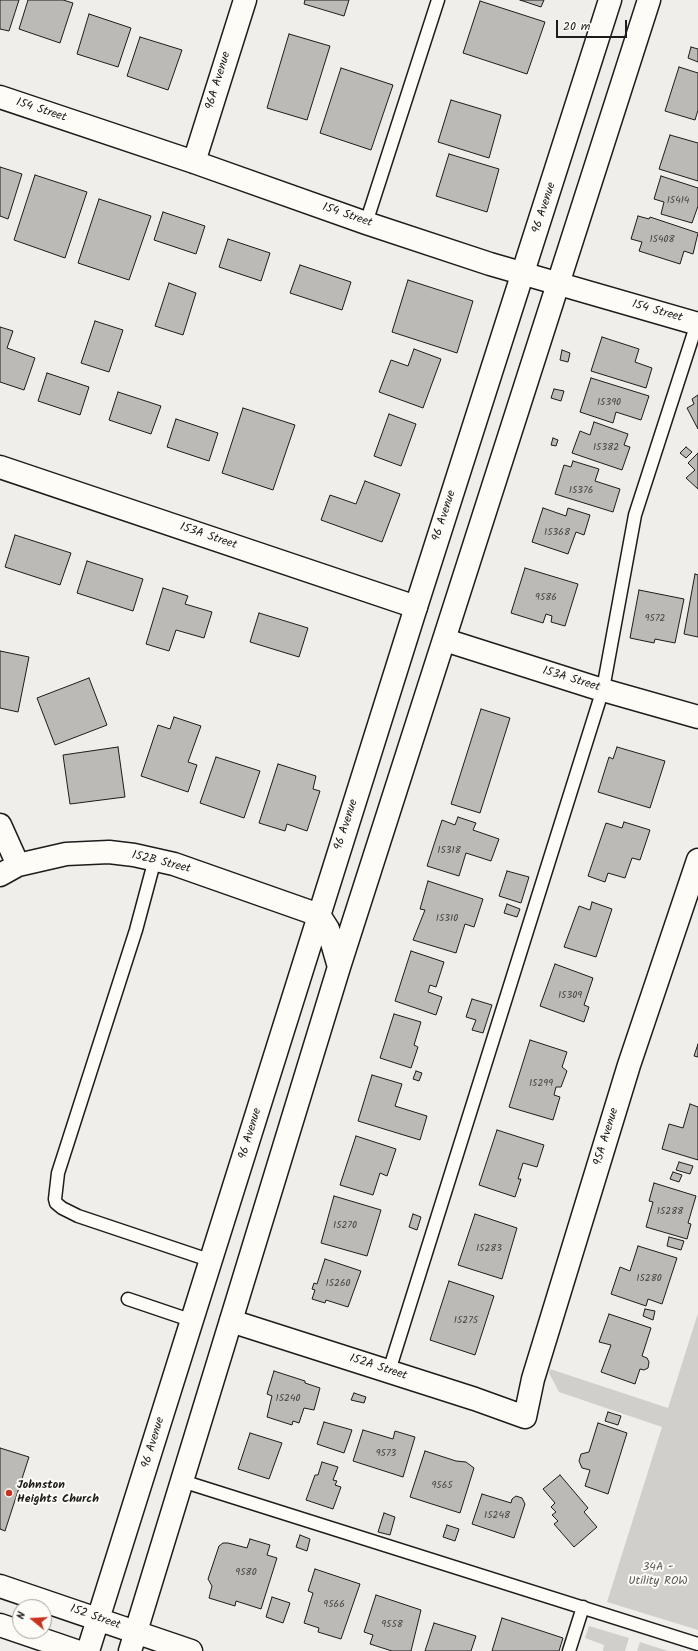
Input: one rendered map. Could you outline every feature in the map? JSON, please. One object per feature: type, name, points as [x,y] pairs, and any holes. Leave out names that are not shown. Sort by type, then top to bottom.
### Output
[{"type":"main road","name":"96A Avenue","points":[[194,162],[245,0]]},
{"type":"main road","name":"96 Avenue","points":[[88,1651],[212,1261],[416,607],[524,274],[610,0]]},
{"type":"main road","points":[[132,1642],[339,967],[649,0]]},
{"type":"main road","name":"154 Street","points":[[0,97],[194,162],[366,223],[524,274],[698,323]]},
{"type":"main road","name":"153A Street","points":[[0,467],[416,607]]},
{"type":"main road","name":"153A Street","points":[[445,640],[602,690],[698,717]]},
{"type":"main road","points":[[0,825],[9,870]]},
{"type":"main road","name":"152B Street","points":[[9,870],[66,854],[109,852],[155,859],[291,904],[319,915]]},
{"type":"main road","name":"95A Avenue","points":[[525,1418],[532,1378],[616,1110],[698,860]]},
{"type":"main road","points":[[319,915],[328,930],[339,967]]},
{"type":"main road","name":"152A Street","points":[[231,1321],[500,1407],[525,1418]]},
{"type":"main road","name":"152 Street","points":[[0,1586],[98,1620],[132,1642],[191,1651]]},
{"type":"main road","points":[[0,1625],[76,1651]]},
{"type":"lane","points":[[366,223],[438,0]]},
{"type":"lane","points":[[389,1371],[602,690],[635,515],[698,323]]},
{"type":"lane","points":[[155,859],[136,930],[58,1173],[55,1199],[59,1206],[78,1216],[212,1261]]},
{"type":"lane","points":[[128,1299],[193,1321]]},
{"type":"lane","points":[[182,1481],[698,1644]]},
{"type":"lane","points":[[569,1651],[583,1607]]},
{"type":"green space","name":"34A - Utility ROW","points":[[698,1313],[698,1630],[607,1602],[662,1427],[559,1392],[549,1373],[550,1369],[668,1408]]},
{"type":"green space","points":[[589,1626],[629,1638],[625,1651],[603,1651],[604,1645],[585,1638]]},
{"type":"green space","points":[[640,1642],[668,1651],[637,1651]]},
{"type":"building","points":[[0,0],[19,0],[9,31],[0,29]]},
{"type":"building","points":[[28,0],[63,0],[73,3],[60,43],[19,29]]},
{"type":"building","points":[[305,0],[349,0],[344,16],[304,4]]},
{"type":"building","points":[[520,0],[544,0],[541,7]]},
{"type":"building","points":[[480,1],[545,22],[527,74],[463,53]]},
{"type":"building","points":[[89,14],[131,28],[118,67],[77,54]]},
{"type":"building","points":[[289,34],[330,46],[307,120],[267,108]]},
{"type":"building","points":[[140,37],[182,50],[168,90],[127,76]]},
{"type":"building","points":[[691,47],[698,49],[698,62],[688,58]]},
{"type":"building","points":[[679,67],[698,73],[698,110],[695,120],[665,111]]},
{"type":"building","points":[[341,68],[393,85],[371,150],[320,133]]},
{"type":"building","points":[[451,100],[501,115],[489,158],[438,142]]},
{"type":"building","points":[[670,135],[698,143],[698,181],[659,169]]},
{"type":"building","points":[[449,154],[499,169],[487,212],[436,196]]},
{"type":"building","points":[[0,167],[22,174],[8,219],[0,216]]},
{"type":"building","points":[[35,175],[87,192],[65,258],[14,240]]},
{"type":"building","points":[[661,176],[698,188],[698,206],[692,223],[661,214],[664,202],[654,199]]},
{"type":"building","points":[[99,199],[151,216],[129,280],[78,263]]},
{"type":"building","points":[[163,212],[205,226],[196,254],[154,240]]},
{"type":"building","points":[[638,216],[649,219],[650,217],[698,233],[693,254],[684,251],[680,264],[639,251],[642,242],[631,239]]},
{"type":"building","points":[[228,239],[270,253],[261,281],[219,267]]},
{"type":"building","points":[[300,265],[351,282],[342,310],[290,293]]},
{"type":"building","points":[[408,280],[473,301],[457,353],[392,332]]},
{"type":"building","points":[[169,283],[196,293],[183,335],[155,326]]},
{"type":"building","points":[[95,321],[123,330],[109,372],[81,363]]},
{"type":"building","points":[[0,327],[13,331],[7,348],[35,358],[24,390],[0,382]]},
{"type":"building","points":[[602,337],[639,349],[635,362],[652,368],[646,388],[591,371]]},
{"type":"building","points":[[414,349],[441,359],[423,408],[379,392],[391,360],[408,366]]},
{"type":"building","points":[[562,350],[570,353],[568,362],[560,360]]},
{"type":"building","points":[[47,373],[89,387],[80,415],[38,401]]},
{"type":"building","points":[[591,378],[649,396],[641,420],[616,412],[613,423],[580,412]]},
{"type":"building","points":[[554,389],[564,391],[561,401],[551,398]]},
{"type":"building","points":[[118,392],[161,406],[151,434],[109,420]]},
{"type":"building","points":[[698,395],[698,429],[687,408],[694,404],[692,399]]},
{"type":"building","points":[[243,408],[295,425],[273,490],[222,473]]},
{"type":"building","points":[[389,414],[416,424],[401,466],[374,456]]},
{"type":"building","points":[[176,419],[218,433],[209,461],[167,447]]},
{"type":"building","points":[[594,422],[628,434],[624,445],[630,447],[622,470],[572,453],[580,431],[590,435]]},
{"type":"building","points":[[553,438],[558,440],[556,446],[551,445]]},
{"type":"building","points":[[686,447],[692,452],[686,458],[680,453]]},
{"type":"building","points":[[698,453],[698,489],[686,478],[695,470],[688,463]]},
{"type":"building","points":[[573,461],[599,469],[595,481],[620,489],[613,512],[555,494],[564,465],[571,467]]},
{"type":"building","points":[[365,481],[400,494],[382,542],[321,520],[330,495],[356,504]]},
{"type":"building","points":[[543,508],[566,516],[568,508],[590,515],[584,535],[576,532],[568,554],[532,542]]},
{"type":"building","points":[[15,535],[71,553],[60,585],[5,567]]},
{"type":"building","points":[[87,561],[143,579],[133,611],[77,593]]},
{"type":"building","points":[[525,568],[578,584],[565,626],[551,622],[552,616],[546,614],[543,623],[511,613]]},
{"type":"building","points":[[695,574],[698,575],[698,637],[684,634]]},
{"type":"building","points":[[163,588],[188,596],[185,604],[212,612],[204,638],[176,630],[169,651],[146,644]]},
{"type":"building","points":[[639,590],[684,599],[675,643],[655,639],[654,643],[630,638]]},
{"type":"building","points":[[259,613],[308,628],[299,657],[250,642]]},
{"type":"building","points":[[0,651],[29,657],[18,712],[0,708]]},
{"type":"building","points":[[89,678],[107,725],[55,745],[37,698]]},
{"type":"building","points":[[481,709],[510,718],[480,813],[451,804]]},
{"type":"building","points":[[174,717],[201,726],[188,762],[197,765],[188,792],[141,776],[158,725],[170,729]]},
{"type":"building","points":[[118,747],[125,797],[70,804],[63,755]]},
{"type":"building","points":[[617,747],[665,761],[650,808],[598,792],[609,757],[613,759]]},
{"type":"building","points":[[216,757],[260,771],[244,818],[200,803]]},
{"type":"building","points":[[278,764],[316,776],[313,789],[320,791],[307,831],[287,824],[285,831],[259,823]]},
{"type":"building","points":[[458,817],[476,823],[473,830],[499,839],[491,861],[466,853],[459,876],[427,866],[442,820],[455,825]]},
{"type":"building","points":[[624,822],[650,830],[640,860],[632,858],[625,878],[608,873],[605,882],[588,876],[606,823],[622,828]]},
{"type":"building","points":[[507,871],[529,877],[521,903],[499,896]]},
{"type":"building","points":[[428,881],[483,899],[474,927],[465,924],[456,953],[413,940],[425,910],[420,909]]},
{"type":"building","points":[[592,902],[612,909],[596,957],[564,947],[579,906],[590,910]]},
{"type":"building","points":[[507,904],[520,909],[517,917],[504,913]]},
{"type":"building","points":[[411,951],[444,962],[436,987],[430,985],[428,992],[442,997],[436,1015],[395,1001]]},
{"type":"building","points":[[555,964],[593,978],[584,1005],[589,1007],[584,1022],[540,1006]]},
{"type":"building","points":[[472,999],[492,1005],[483,1033],[472,1030],[476,1020],[466,1017]]},
{"type":"building","points":[[394,1014],[421,1022],[414,1045],[418,1047],[411,1068],[380,1058]]},
{"type":"building","points":[[530,1040],[567,1052],[562,1067],[567,1071],[561,1087],[556,1087],[554,1095],[560,1097],[553,1120],[509,1107]]},
{"type":"building","points":[[698,1044],[698,1057],[694,1056]]},
{"type":"building","points":[[416,1071],[422,1073],[419,1081],[413,1079]]},
{"type":"building","points":[[372,1075],[402,1084],[395,1106],[427,1116],[420,1140],[358,1121]]},
{"type":"building","points":[[690,1104],[698,1107],[698,1160],[662,1149],[669,1124],[683,1128]]},
{"type":"building","points":[[497,1130],[544,1145],[537,1167],[523,1163],[518,1179],[521,1179],[515,1197],[479,1185]]},
{"type":"building","points":[[356,1136],[396,1149],[387,1176],[380,1173],[373,1195],[340,1185]]},
{"type":"building","points":[[679,1162],[693,1166],[690,1174],[676,1170]]},
{"type":"building","points":[[673,1172],[682,1175],[679,1182],[670,1179]]},
{"type":"building","points":[[654,1183],[696,1196],[688,1223],[691,1224],[687,1239],[646,1227],[653,1202],[649,1201]]},
{"type":"building","points":[[334,1196],[381,1210],[367,1256],[321,1243]]},
{"type":"building","points":[[413,1214],[421,1217],[417,1230],[409,1227]]},
{"type":"building","points":[[475,1214],[517,1228],[502,1279],[458,1265]]},
{"type":"building","points":[[669,1237],[684,1241],[681,1250],[667,1246]]},
{"type":"building","points":[[638,1246],[677,1258],[662,1304],[648,1299],[646,1306],[611,1294],[620,1267],[630,1271]]},
{"type":"building","points":[[325,1259],[361,1271],[348,1307],[326,1300],[325,1303],[312,1299],[315,1290],[312,1289],[314,1283],[317,1284]]},
{"type":"building","points":[[449,1281],[494,1296],[475,1355],[430,1340]]},
{"type":"building","points":[[645,1309],[655,1311],[653,1320],[643,1316]]},
{"type":"building","points":[[609,1314],[651,1328],[642,1356],[647,1358],[649,1362],[648,1368],[644,1370],[640,1369],[635,1384],[601,1372],[611,1345],[599,1342]]},
{"type":"building","points":[[274,1371],[305,1381],[305,1383],[320,1388],[314,1410],[304,1408],[299,1423],[293,1421],[292,1425],[267,1417],[272,1396],[267,1394]]},
{"type":"building","points":[[354,1393],[366,1397],[364,1403],[351,1400]]},
{"type":"building","points":[[608,1412],[621,1416],[618,1425],[605,1421]]},
{"type":"building","points":[[324,1422],[352,1430],[344,1453],[317,1444]]},
{"type":"building","points":[[598,1423],[627,1433],[608,1494],[585,1486],[590,1470],[582,1468],[579,1461],[581,1454],[589,1452]]},
{"type":"building","points":[[363,1430],[393,1439],[395,1431],[415,1437],[403,1477],[353,1461]]},
{"type":"building","points":[[250,1433],[282,1443],[269,1479],[238,1469]]},
{"type":"building","name":"Johnston Heights Church","points":[[0,1448],[29,1457],[5,1531],[0,1529]]},
{"type":"building","points":[[425,1451],[456,1461],[466,1462],[474,1468],[460,1513],[410,1497]]},
{"type":"building","points":[[322,1462],[338,1467],[333,1480],[337,1481],[335,1485],[341,1487],[333,1509],[306,1500],[315,1475],[318,1475]]},
{"type":"building","points":[[560,1475],[588,1508],[584,1512],[597,1527],[574,1547],[554,1524],[558,1521],[552,1515],[556,1512],[551,1507],[555,1503],[543,1489]]},
{"type":"building","points":[[482,1494],[511,1503],[512,1499],[516,1496],[522,1498],[525,1504],[514,1538],[472,1524]]},
{"type":"building","points":[[384,1513],[395,1517],[390,1535],[378,1532]]},
{"type":"building","points":[[447,1525],[459,1529],[455,1541],[443,1537]]},
{"type":"building","points":[[300,1535],[310,1539],[307,1551],[296,1547]]},
{"type":"building","points":[[250,1539],[270,1545],[267,1555],[277,1558],[261,1609],[236,1601],[235,1606],[209,1598],[212,1586],[208,1579],[219,1546],[223,1543],[228,1543],[247,1548]]},
{"type":"building","points":[[315,1569],[360,1584],[341,1639],[318,1632],[319,1628],[304,1623],[313,1593],[308,1591]]},
{"type":"building","points":[[376,1595],[421,1610],[411,1651],[392,1651],[370,1644],[373,1635],[364,1632]]},
{"type":"building","points":[[272,1597],[290,1603],[283,1623],[266,1617]]},
{"type":"building","points":[[502,1618],[563,1638],[559,1651],[492,1651]]},
{"type":"building","points":[[434,1623],[476,1636],[471,1651],[425,1651]]},
{"type":"place","name":"Johnston Heights Church","points":[[9,1493]]}]
